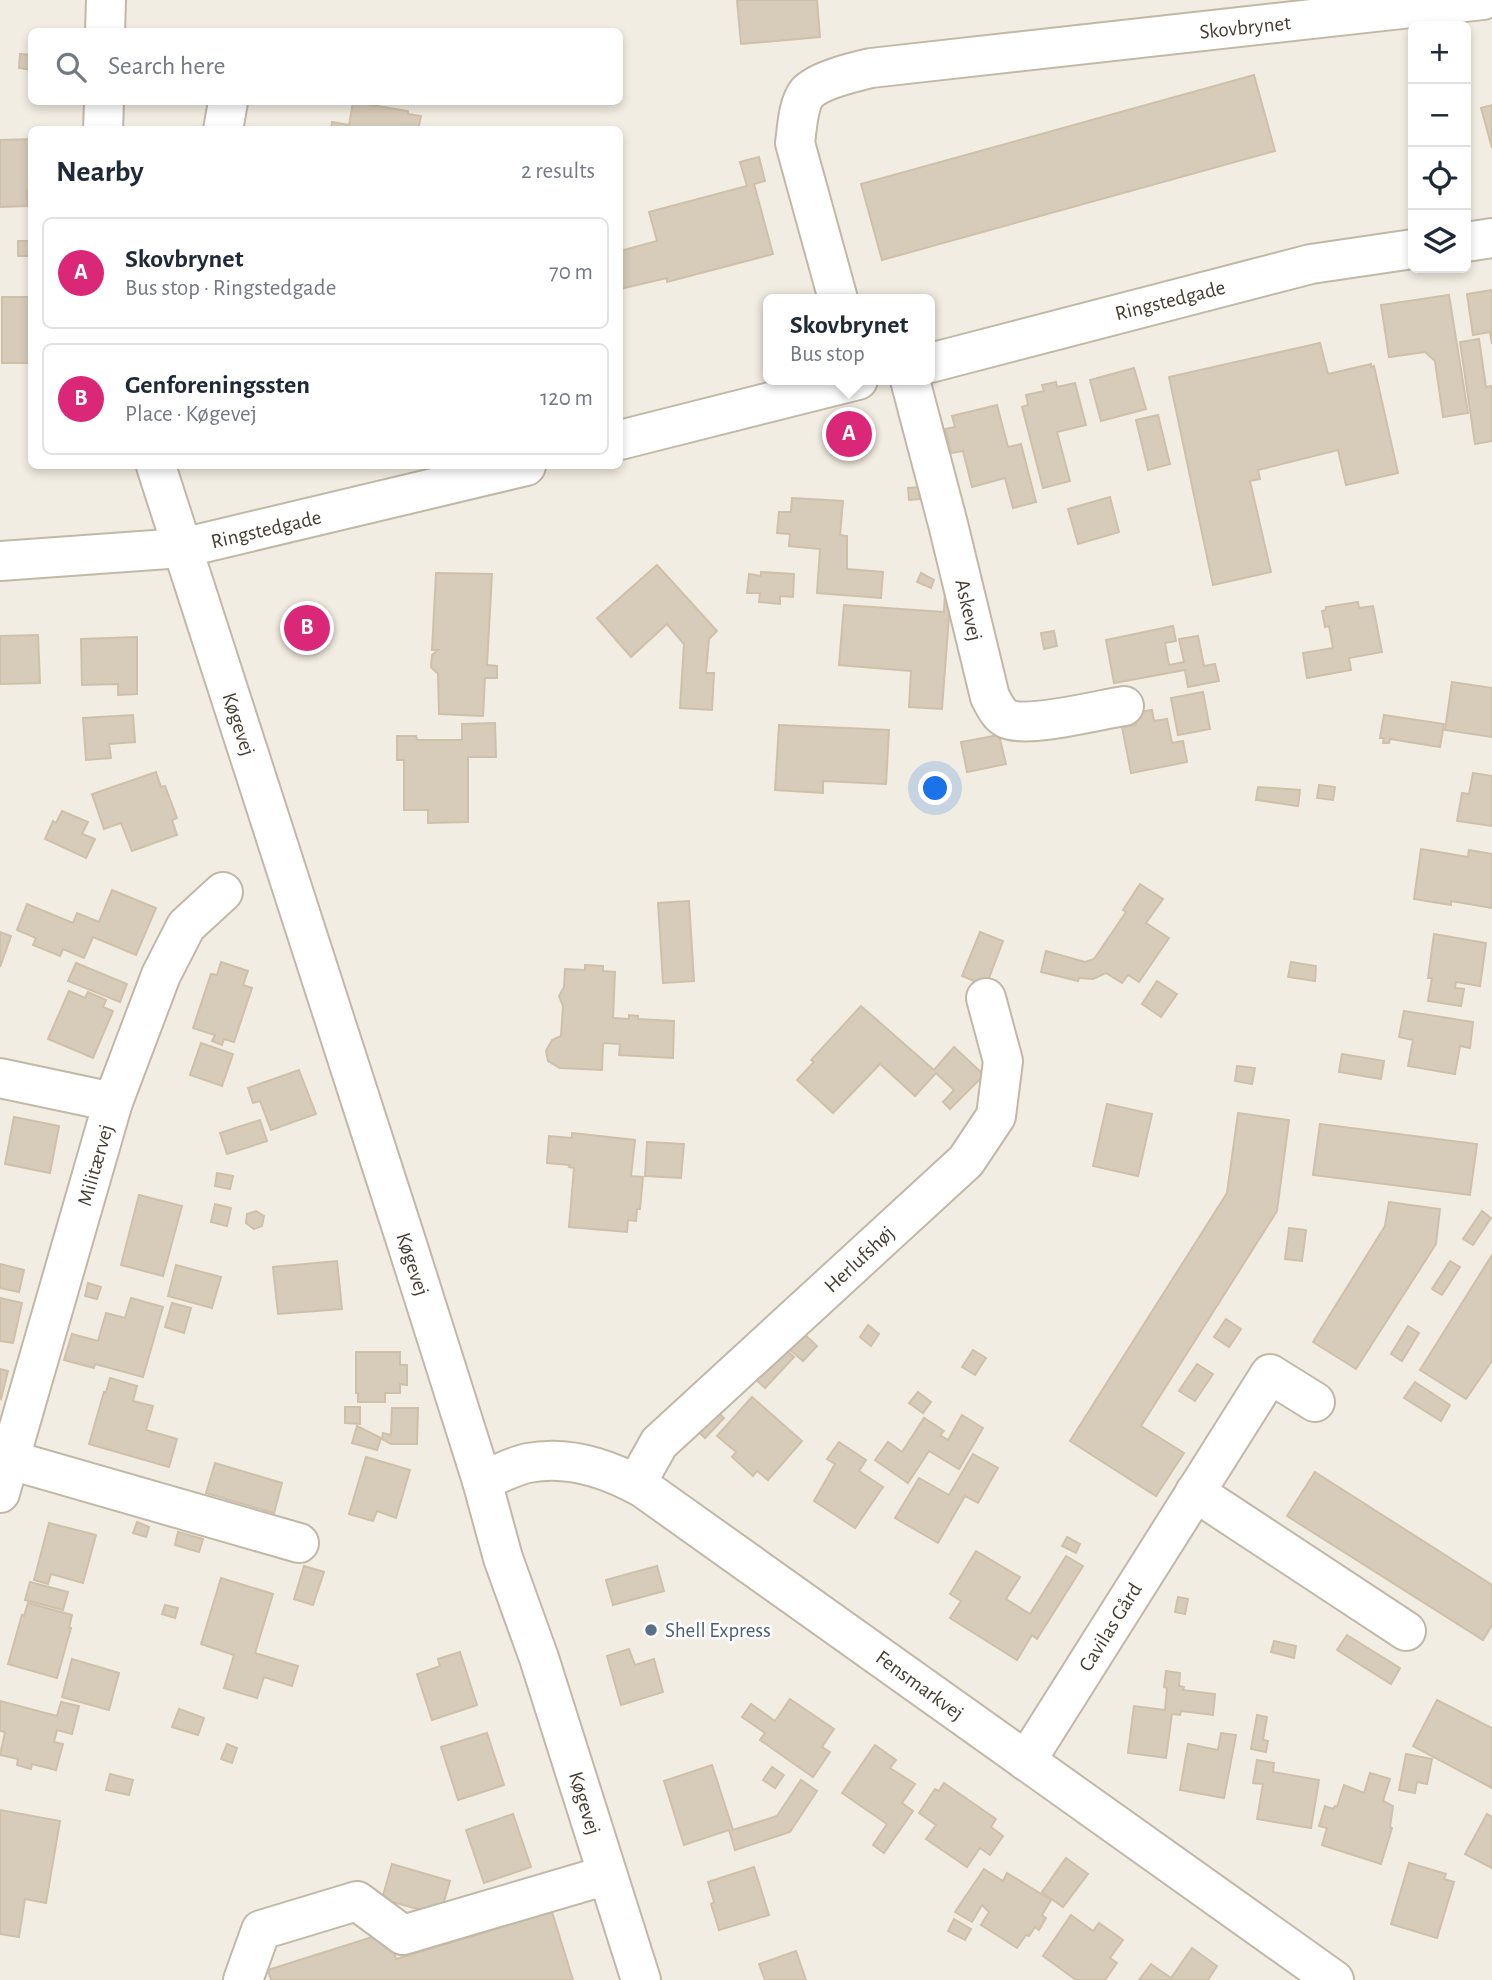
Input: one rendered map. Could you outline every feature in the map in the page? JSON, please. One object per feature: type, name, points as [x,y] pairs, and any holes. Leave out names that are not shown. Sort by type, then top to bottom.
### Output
[{"type":"street","points":[[105,28],[106,0]]},
{"type":"street","name":"Skovbrynet","points":[[837,294],[796,143],[797,117],[807,93],[836,77],[871,68],[1483,0]]},
{"type":"street","points":[[103,126],[104,105]]},
{"type":"street","points":[[224,126],[227,105]]},
{"type":"street","points":[[1471,241],[1492,238]]},
{"type":"street","name":"Ringstedgade","points":[[935,361],[1311,264],[1408,250]]},
{"type":"street","points":[[623,439],[838,385]]},
{"type":"street","name":"Askevej","points":[[911,385],[990,697],[997,711],[1005,718],[1032,721],[1124,706]]},
{"type":"street","name":"Køgevej","points":[[157,469],[640,1980]]},
{"type":"street","name":"Ringstedgade","points":[[0,561],[182,548],[514,469]]},
{"type":"street","name":"Militærvej","points":[[223,892],[186,926],[161,975],[113,1102],[3,1470],[299,1543]]},
{"type":"street","name":"Herlufshøj","points":[[636,1485],[659,1443],[966,1161],[996,1116],[1003,1061],[986,998]]},
{"type":"street","points":[[0,1078],[113,1102]]},
{"type":"street","name":"Cavilas Gård","points":[[1026,1761],[1270,1374],[1315,1402]]},
{"type":"street","name":"Fensmarkvej","points":[[482,1481],[527,1463],[556,1462],[583,1464],[611,1472],[636,1485],[791,1592],[1334,1980]]},
{"type":"street","points":[[1195,1492],[1406,1631]]},
{"type":"street","points":[[243,1980],[261,1930],[357,1901],[403,1935],[607,1875]]},
{"type":"building","points":[[737,0],[817,0],[820,37],[741,44]]},
{"type":"building","points":[[20,54],[28,55],[28,69],[19,68]]},
{"type":"building","points":[[1254,75],[1275,151],[882,260],[861,184]]},
{"type":"building","points":[[352,105],[371,105],[421,116],[419,126],[332,126],[332,122],[349,125]]},
{"type":"building","points":[[1492,105],[1492,148],[1481,108]]},
{"type":"building","points":[[28,139],[28,206],[0,207],[0,140]]},
{"type":"building","points":[[759,157],[765,181],[754,184],[773,254],[667,282],[667,278],[623,288],[623,250],[657,241],[649,212],[747,186],[740,162]]},
{"type":"building","points":[[18,241],[28,241],[28,256],[18,256]]},
{"type":"building","points":[[1492,290],[1492,344],[1490,332],[1473,335],[1467,294]]},
{"type":"building","points":[[1449,295],[1468,413],[1443,417],[1435,361],[1425,352],[1389,357],[1381,305]]},
{"type":"building","points":[[2,297],[28,297],[28,363],[2,363]]},
{"type":"building","points":[[1479,339],[1486,387],[1492,386],[1492,441],[1475,444],[1460,342]]},
{"type":"building","points":[[1320,343],[1328,374],[1371,364],[1371,367],[1374,366],[1398,473],[1346,485],[1338,450],[1258,470],[1260,479],[1250,481],[1271,572],[1213,585],[1169,377]]},
{"type":"building","points":[[1134,368],[1146,409],[1101,421],[1090,380]]},
{"type":"building","points":[[1056,382],[1057,387],[1075,383],[1086,425],[1057,432],[1070,481],[1043,488],[1022,407],[1028,405],[1026,395],[1044,391],[1042,385]]},
{"type":"building","points":[[997,405],[1008,447],[1021,444],[1036,502],[1013,508],[1005,478],[972,487],[963,451],[951,453],[945,429],[955,427],[952,416]]},
{"type":"building","points":[[1158,415],[1170,464],[1148,470],[1136,420]]},
{"type":"building","points":[[919,487],[920,499],[909,500],[908,488]]},
{"type":"building","points":[[1110,497],[1119,532],[1078,544],[1068,509]]},
{"type":"building","points":[[792,498],[843,501],[840,535],[847,536],[847,569],[883,572],[881,598],[817,593],[820,549],[789,546],[790,534],[777,533],[779,512],[791,512]]},
{"type":"building","points":[[657,565],[717,631],[709,639],[706,673],[714,673],[712,710],[680,708],[684,644],[667,624],[631,657],[597,618]]},
{"type":"building","points":[[761,572],[794,574],[793,597],[780,596],[780,604],[759,602],[760,593],[747,593],[749,574],[761,576]]},
{"type":"building","points":[[436,573],[492,574],[487,665],[497,666],[497,678],[485,678],[483,716],[439,714],[438,674],[431,667],[432,655],[438,650],[432,650]]},
{"type":"building","points":[[921,573],[934,580],[931,588],[917,582]]},
{"type":"building","points":[[945,590],[958,617],[949,616],[942,709],[909,707],[911,671],[839,665],[844,605],[944,612]]},
{"type":"building","points":[[1358,602],[1359,608],[1373,606],[1382,652],[1349,658],[1351,670],[1307,678],[1303,653],[1333,648],[1329,626],[1325,627],[1322,611],[1326,610],[1326,607]]},
{"type":"building","points":[[1173,626],[1176,641],[1165,643],[1169,665],[1184,662],[1179,639],[1198,636],[1204,666],[1215,664],[1219,681],[1188,687],[1185,670],[1114,683],[1106,640]]},
{"type":"building","points":[[1054,631],[1057,646],[1044,649],[1041,633]]},
{"type":"building","points":[[38,635],[40,683],[0,684],[0,636]]},
{"type":"building","points":[[137,637],[137,694],[118,695],[118,684],[82,685],[81,639]]},
{"type":"building","points":[[1452,682],[1492,688],[1492,737],[1445,730]]},
{"type":"building","points":[[1203,692],[1210,729],[1178,735],[1171,698]]},
{"type":"building","points":[[1152,710],[1154,721],[1167,719],[1172,743],[1183,741],[1187,762],[1131,773],[1122,727],[1136,725],[1134,713]]},
{"type":"building","points":[[133,715],[135,742],[109,744],[111,758],[86,760],[83,718]]},
{"type":"building","points":[[1384,715],[1444,724],[1440,747],[1390,739],[1389,743],[1383,743],[1384,738],[1380,738]]},
{"type":"building","points":[[495,723],[496,757],[468,757],[468,822],[428,823],[428,810],[404,810],[404,760],[397,760],[397,736],[416,736],[417,740],[462,740],[462,724]]},
{"type":"building","points":[[779,725],[889,730],[886,784],[823,781],[823,793],[775,790]]},
{"type":"building","points":[[999,735],[1006,764],[967,772],[961,742]]},
{"type":"building","points":[[156,772],[161,787],[165,786],[177,818],[172,820],[177,835],[132,851],[121,823],[104,829],[92,794]]},
{"type":"building","points":[[1473,773],[1492,776],[1492,826],[1457,821],[1462,793],[1469,794]]},
{"type":"building","points":[[1319,785],[1335,787],[1333,800],[1317,798]]},
{"type":"building","points":[[1258,787],[1300,790],[1298,806],[1256,800]]},
{"type":"building","points":[[62,811],[88,822],[82,834],[95,839],[86,858],[45,839],[53,821],[56,823]]},
{"type":"building","points":[[1421,849],[1468,857],[1469,850],[1492,854],[1492,908],[1451,901],[1451,905],[1414,899]]},
{"type":"building","points":[[1140,884],[1163,899],[1146,923],[1169,938],[1139,982],[1128,975],[1122,983],[1106,973],[1093,979],[1079,978],[1078,981],[1041,972],[1046,951],[1085,962],[1094,959],[1126,912],[1123,910]]},
{"type":"building","points":[[112,890],[156,908],[136,955],[93,937],[84,958],[63,949],[60,956],[33,945],[36,938],[17,930],[27,904],[73,923],[77,913],[99,922]]},
{"type":"building","points":[[689,901],[694,981],[663,983],[658,903]]},
{"type":"building","points":[[0,932],[11,936],[0,967]]},
{"type":"building","points":[[980,932],[1003,941],[986,986],[962,976]]},
{"type":"building","points":[[1434,934],[1486,943],[1480,986],[1456,982],[1455,988],[1464,989],[1461,1006],[1428,1001]]},
{"type":"building","points":[[221,962],[248,971],[243,985],[252,988],[234,1042],[224,1039],[222,1045],[212,1041],[215,1035],[193,1028],[211,974],[217,975]]},
{"type":"building","points":[[1291,962],[1316,966],[1315,981],[1288,977]]},
{"type":"building","points":[[76,963],[127,984],[120,1002],[68,981]]},
{"type":"building","points":[[585,965],[603,966],[603,971],[615,972],[613,1018],[629,1019],[629,1015],[638,1016],[638,1019],[674,1021],[673,1058],[619,1055],[620,1044],[603,1043],[602,1070],[560,1068],[548,1061],[546,1051],[552,1040],[561,1036],[563,1006],[559,996],[564,987],[565,969],[585,970]]},
{"type":"building","points":[[1157,981],[1177,994],[1161,1017],[1142,1004]]},
{"type":"building","points":[[69,991],[85,998],[88,992],[106,1000],[103,1007],[113,1011],[93,1058],[48,1039]]},
{"type":"building","points":[[861,1006],[934,1070],[954,1047],[984,1075],[950,1109],[943,1102],[954,1090],[936,1073],[915,1096],[880,1064],[833,1113],[797,1080],[814,1062],[811,1060]]},
{"type":"building","points":[[1404,1011],[1473,1022],[1470,1048],[1460,1046],[1455,1074],[1408,1066],[1413,1040],[1399,1037]]},
{"type":"building","points":[[201,1043],[233,1054],[222,1086],[190,1075]]},
{"type":"building","points":[[1342,1054],[1384,1061],[1381,1079],[1339,1072]]},
{"type":"building","points":[[1237,1066],[1255,1068],[1252,1084],[1235,1081]]},
{"type":"building","points":[[299,1070],[316,1114],[271,1130],[260,1101],[253,1103],[248,1088]]},
{"type":"building","points":[[1107,1104],[1152,1114],[1138,1176],[1093,1166]]},
{"type":"building","points":[[1238,1113],[1289,1120],[1277,1211],[1141,1426],[1184,1453],[1156,1496],[1070,1441],[1227,1193]]},
{"type":"building","points":[[14,1117],[59,1126],[50,1173],[5,1164]]},
{"type":"building","points":[[260,1120],[267,1141],[227,1154],[220,1133]]},
{"type":"building","points":[[1320,1124],[1477,1144],[1470,1195],[1313,1175]]},
{"type":"building","points":[[572,1133],[635,1140],[631,1176],[643,1177],[640,1209],[637,1209],[636,1221],[628,1220],[627,1232],[569,1227],[574,1168],[569,1167],[570,1165],[547,1163],[549,1136],[572,1138]]},
{"type":"building","points":[[647,1142],[684,1144],[681,1178],[645,1176]]},
{"type":"building","points":[[217,1173],[233,1176],[230,1189],[215,1186]]},
{"type":"building","points":[[139,1195],[182,1206],[163,1276],[121,1265]]},
{"type":"building","points":[[1389,1202],[1440,1209],[1436,1244],[1356,1369],[1313,1342],[1385,1226]]},
{"type":"building","points":[[215,1204],[231,1208],[227,1226],[211,1222]]},
{"type":"building","points":[[256,1211],[264,1216],[262,1226],[254,1229],[246,1223],[247,1214]]},
{"type":"building","points":[[1482,1211],[1491,1218],[1473,1245],[1463,1239]]},
{"type":"building","points":[[1289,1228],[1306,1230],[1302,1261],[1285,1259]]},
{"type":"building","points":[[1492,1255],[1492,1361],[1466,1399],[1420,1370]]},
{"type":"building","points":[[337,1261],[342,1309],[278,1314],[273,1267]]},
{"type":"building","points":[[1450,1261],[1460,1267],[1442,1295],[1432,1289]]},
{"type":"building","points":[[0,1264],[24,1270],[19,1292],[0,1288]]},
{"type":"building","points":[[176,1265],[221,1277],[212,1308],[168,1296]]},
{"type":"building","points":[[88,1283],[101,1287],[97,1299],[85,1296]]},
{"type":"building","points":[[0,1298],[22,1303],[13,1343],[0,1341]]},
{"type":"building","points":[[131,1298],[163,1307],[143,1377],[95,1364],[94,1368],[64,1360],[72,1334],[98,1341],[106,1313],[125,1318]]},
{"type":"building","points":[[172,1303],[191,1308],[184,1333],[165,1327]]},
{"type":"building","points":[[1226,1319],[1241,1329],[1229,1347],[1214,1337]]},
{"type":"building","points":[[868,1325],[879,1334],[871,1346],[860,1337]]},
{"type":"building","points":[[1408,1326],[1419,1333],[1402,1361],[1391,1354]]},
{"type":"building","points":[[804,1334],[817,1346],[803,1361],[790,1350]]},
{"type":"building","points":[[776,1341],[794,1357],[765,1388],[747,1371]]},
{"type":"building","points":[[973,1350],[986,1358],[975,1375],[962,1367]]},
{"type":"building","points":[[356,1352],[400,1352],[400,1365],[407,1365],[407,1385],[400,1384],[400,1393],[385,1393],[385,1402],[358,1402]]},
{"type":"building","points":[[1197,1364],[1213,1374],[1195,1401],[1179,1391]]},
{"type":"building","points":[[0,1369],[8,1371],[1,1399],[0,1398]]},
{"type":"building","points":[[110,1378],[137,1386],[133,1401],[153,1406],[146,1430],[177,1439],[169,1467],[89,1444]]},
{"type":"building","points":[[1415,1382],[1450,1405],[1441,1421],[1404,1398]]},
{"type":"building","points":[[918,1392],[931,1402],[923,1413],[909,1403]]},
{"type":"building","points":[[752,1397],[802,1441],[768,1480],[757,1471],[753,1476],[732,1457],[736,1452],[717,1436]]},
{"type":"building","points":[[345,1407],[360,1407],[360,1424],[345,1423]]},
{"type":"building","points":[[712,1407],[724,1418],[705,1438],[693,1427]]},
{"type":"building","points":[[392,1408],[418,1408],[417,1444],[391,1444],[382,1439],[383,1433],[391,1435]]},
{"type":"building","points":[[962,1415],[983,1428],[959,1469],[929,1451],[908,1483],[875,1460],[888,1442],[902,1452],[924,1418],[944,1431],[940,1435],[948,1440]]},
{"type":"building","points":[[357,1426],[381,1438],[377,1450],[352,1443]]},
{"type":"building","points":[[839,1442],[866,1460],[859,1471],[883,1487],[855,1528],[814,1501],[835,1464],[827,1459]]},
{"type":"building","points":[[973,1454],[998,1468],[978,1503],[965,1496],[938,1543],[895,1518],[919,1478],[949,1495]]},
{"type":"building","points":[[366,1457],[410,1470],[396,1518],[377,1511],[373,1521],[349,1514]]},
{"type":"building","points":[[215,1463],[282,1483],[274,1513],[206,1493]]},
{"type":"building","points":[[1315,1472],[1492,1585],[1492,1625],[1483,1640],[1287,1516]]},
{"type":"building","points":[[137,1522],[149,1527],[146,1537],[133,1533]]},
{"type":"building","points":[[49,1523],[96,1535],[83,1583],[51,1574],[48,1584],[34,1580]]},
{"type":"building","points":[[178,1532],[203,1539],[199,1552],[175,1545]]},
{"type":"building","points":[[1067,1537],[1080,1544],[1076,1553],[1062,1546]]},
{"type":"building","points":[[976,1551],[1020,1577],[1006,1599],[1030,1614],[1066,1556],[1083,1566],[1037,1639],[1032,1635],[1017,1660],[950,1618],[961,1601],[950,1594]]},
{"type":"building","points":[[304,1566],[324,1572],[313,1605],[294,1599]]},
{"type":"building","points":[[657,1566],[664,1591],[613,1605],[606,1580]]},
{"type":"building","points":[[221,1578],[273,1594],[255,1653],[298,1666],[292,1686],[264,1677],[257,1698],[224,1688],[234,1655],[201,1644]]},
{"type":"building","points":[[30,1582],[68,1592],[63,1610],[25,1600]]},
{"type":"building","points":[[1178,1597],[1188,1599],[1185,1614],[1175,1612]]},
{"type":"building","points":[[28,1603],[72,1615],[57,1678],[8,1664]]},
{"type":"building","points":[[165,1605],[178,1608],[175,1618],[162,1614]]},
{"type":"building","points":[[1347,1635],[1400,1668],[1391,1684],[1337,1650]]},
{"type":"building","points":[[1274,1641],[1296,1646],[1294,1658],[1271,1652]]},
{"type":"building","points":[[629,1649],[635,1665],[654,1659],[663,1692],[621,1705],[607,1656]]},
{"type":"building","points":[[460,1652],[477,1705],[432,1720],[417,1674],[440,1666],[438,1659]]},
{"type":"building","points":[[72,1659],[119,1673],[109,1710],[62,1697]]},
{"type":"building","points":[[1166,1671],[1180,1673],[1179,1686],[1184,1687],[1183,1690],[1215,1694],[1213,1715],[1181,1711],[1180,1715],[1172,1714],[1166,1758],[1128,1753],[1134,1706],[1165,1710]]},
{"type":"building","points":[[790,1699],[834,1729],[822,1747],[830,1752],[813,1777],[760,1740],[765,1733],[742,1717],[751,1704],[775,1721]]},
{"type":"building","points":[[1437,1700],[1492,1728],[1492,1788],[1413,1746]]},
{"type":"building","points":[[0,1701],[57,1716],[61,1702],[79,1706],[72,1734],[57,1730],[54,1742],[63,1744],[56,1770],[32,1764],[31,1769],[17,1765],[18,1759],[0,1755],[5,1732],[0,1731]]},
{"type":"building","points":[[179,1709],[204,1718],[198,1735],[172,1727]]},
{"type":"building","points":[[1257,1715],[1267,1717],[1263,1740],[1268,1741],[1266,1752],[1251,1749]]},
{"type":"building","points":[[487,1733],[504,1785],[458,1800],[441,1747]]},
{"type":"building","points":[[1221,1733],[1236,1735],[1224,1798],[1180,1790],[1188,1744],[1218,1750]]},
{"type":"building","points":[[227,1744],[237,1748],[232,1763],[221,1759]]},
{"type":"building","points":[[875,1745],[896,1760],[890,1768],[915,1784],[902,1803],[913,1811],[884,1853],[873,1845],[887,1824],[842,1793]]},
{"type":"building","points":[[1406,1754],[1432,1759],[1427,1784],[1417,1782],[1415,1793],[1399,1790]]},
{"type":"building","points":[[1257,1760],[1274,1763],[1273,1772],[1319,1780],[1311,1828],[1257,1819],[1263,1784],[1253,1783]]},
{"type":"building","points":[[712,1765],[733,1830],[777,1816],[801,1780],[817,1791],[790,1832],[735,1850],[729,1830],[684,1845],[664,1781]]},
{"type":"building","points":[[772,1767],[784,1775],[775,1788],[763,1780]]},
{"type":"building","points":[[1370,1773],[1390,1779],[1383,1801],[1393,1806],[1392,1828],[1381,1864],[1322,1845],[1327,1828],[1319,1826],[1325,1806],[1333,1809],[1337,1807],[1344,1785],[1364,1793]]},
{"type":"building","points":[[110,1774],[133,1780],[129,1795],[106,1790]]},
{"type":"building","points":[[944,1783],[996,1819],[991,1827],[1003,1836],[990,1855],[980,1848],[967,1867],[926,1839],[936,1825],[919,1813],[935,1789],[939,1791]]},
{"type":"building","points":[[0,1810],[60,1821],[46,1903],[25,1899],[19,1937],[0,1934]]},
{"type":"building","points":[[513,1814],[531,1867],[484,1883],[466,1830]]},
{"type":"building","points":[[1487,1814],[1492,1817],[1492,1868],[1465,1854]]},
{"type":"building","points":[[1066,1858],[1088,1874],[1063,1907],[1042,1892]]},
{"type":"building","points":[[1409,1863],[1446,1874],[1444,1879],[1454,1882],[1437,1938],[1391,1924]]},
{"type":"building","points":[[392,1864],[450,1881],[442,1908],[421,1910],[382,1899]]},
{"type":"building","points":[[754,1867],[769,1915],[719,1930],[708,1882]]},
{"type":"building","points":[[984,1869],[1003,1881],[1007,1873],[1051,1900],[1042,1915],[1046,1918],[1039,1930],[1035,1927],[1017,1948],[981,1925],[989,1912],[982,1905],[972,1922],[955,1912]]},
{"type":"building","points":[[552,1912],[573,1980],[271,1980],[268,1970],[388,1932],[396,1959]]},
{"type":"building","points":[[1071,1915],[1093,1931],[1099,1923],[1123,1940],[1110,1958],[1117,1963],[1105,1980],[1076,1980],[1043,1956]]},
{"type":"building","points":[[954,1919],[971,1929],[965,1940],[948,1931]]},
{"type":"building","points":[[1192,1948],[1217,1966],[1208,1980],[1139,1980],[1151,1964],[1171,1978]]},
{"type":"building","points":[[796,1951],[806,1980],[765,1980],[759,1964]]},
{"type":"place","name":"Skovbrynet","points":[[849,434]]},
{"type":"place","name":"Genforeningssten","points":[[307,628]]},
{"type":"place","name":"Shell Express","points":[[651,1630]]}]
